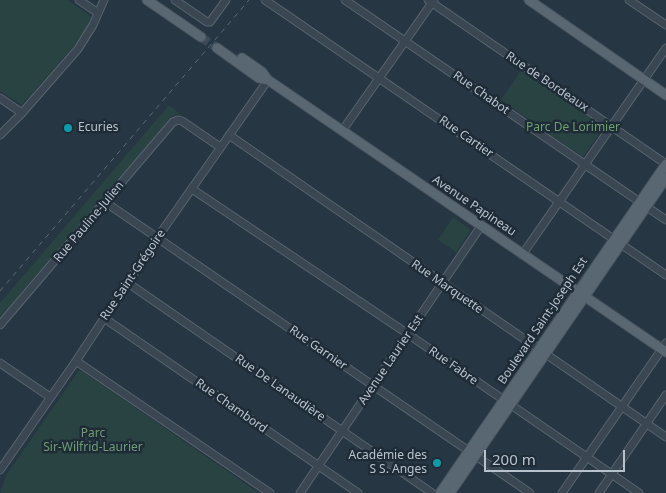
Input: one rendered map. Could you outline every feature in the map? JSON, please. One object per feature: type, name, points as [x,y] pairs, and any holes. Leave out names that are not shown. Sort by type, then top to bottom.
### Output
[{"type":"main road","points":[[147,0],[203,35],[158,0]]},
{"type":"main road","points":[[529,0],[666,95]]},
{"type":"main road","name":"Avenue Papineau","points":[[219,46],[262,72],[268,80],[522,255],[664,348]]},
{"type":"main road","name":"Boulevard Saint-Joseph Est","points":[[440,493],[472,453],[507,403],[643,204],[666,164]]},
{"type":"main road","name":"Boulevard Saint-Joseph Est","points":[[643,204],[666,178]]},
{"type":"main road","name":"Boulevard Saint-Joseph Est","points":[[450,493],[472,453]]},
{"type":"street","points":[[79,0],[98,13]]},
{"type":"street","points":[[0,135],[22,114],[78,49],[104,0]]},
{"type":"street","points":[[175,0],[206,22],[210,22],[226,0]]},
{"type":"street","name":"Rue Cartier","points":[[265,0],[666,275]]},
{"type":"street","name":"Rue Chabot","points":[[345,0],[666,220]]},
{"type":"street","points":[[629,0],[666,25]]},
{"type":"street","points":[[342,131],[431,1]]},
{"type":"street","name":"Rue de Bordeaux","points":[[431,1],[666,164]]},
{"type":"street","points":[[522,255],[666,48]]},
{"type":"street","name":"Rue Saint-Grégoire","points":[[1,466],[268,80]]},
{"type":"street","points":[[0,98],[22,114]]},
{"type":"street","name":"Rue Pauline-Julien","points":[[0,325],[173,122],[182,121],[220,147]]},
{"type":"street","name":"Rue Marquette","points":[[229,135],[666,437]]},
{"type":"street","name":"Rue Fabre","points":[[192,189],[639,493]]},
{"type":"street","name":"Rue Garnier","points":[[105,202],[530,493]]},
{"type":"street","name":"Avenue Laurier Est","points":[[300,493],[481,226]]},
{"type":"street","name":"Rue De Lanaudière","points":[[128,283],[432,493]]},
{"type":"street","name":"Rue Chambord","points":[[104,318],[358,493]]},
{"type":"street","points":[[562,493],[621,406],[664,348]]},
{"type":"street","points":[[76,360],[270,493]]},
{"type":"street","points":[[0,363],[50,397]]},
{"type":"street","points":[[598,493],[666,395]]},
{"type":"green space","points":[[0,0],[68,0],[93,18],[73,47],[22,105],[0,91]]},
{"type":"green space","name":"Parc De Lorimier","points":[[521,70],[604,127],[583,157],[501,100]]},
{"type":"green space","points":[[169,105],[183,116],[177,114],[171,117],[0,319],[0,303]]},
{"type":"green space","points":[[453,217],[471,230],[456,252],[438,240]]},
{"type":"green space","name":"Parc Sir-Wilfrid-Laurier","points":[[79,370],[259,493],[0,493],[7,474]]},
{"type":"tunnel","points":[[201,37],[217,48]]},
{"type":"railway","points":[[0,291],[249,0]]},
{"type":"place","name":"Ecuries","points":[[68,128]]},
{"type":"place","name":"Académie des S S. Anges","points":[[437,463]]}]
